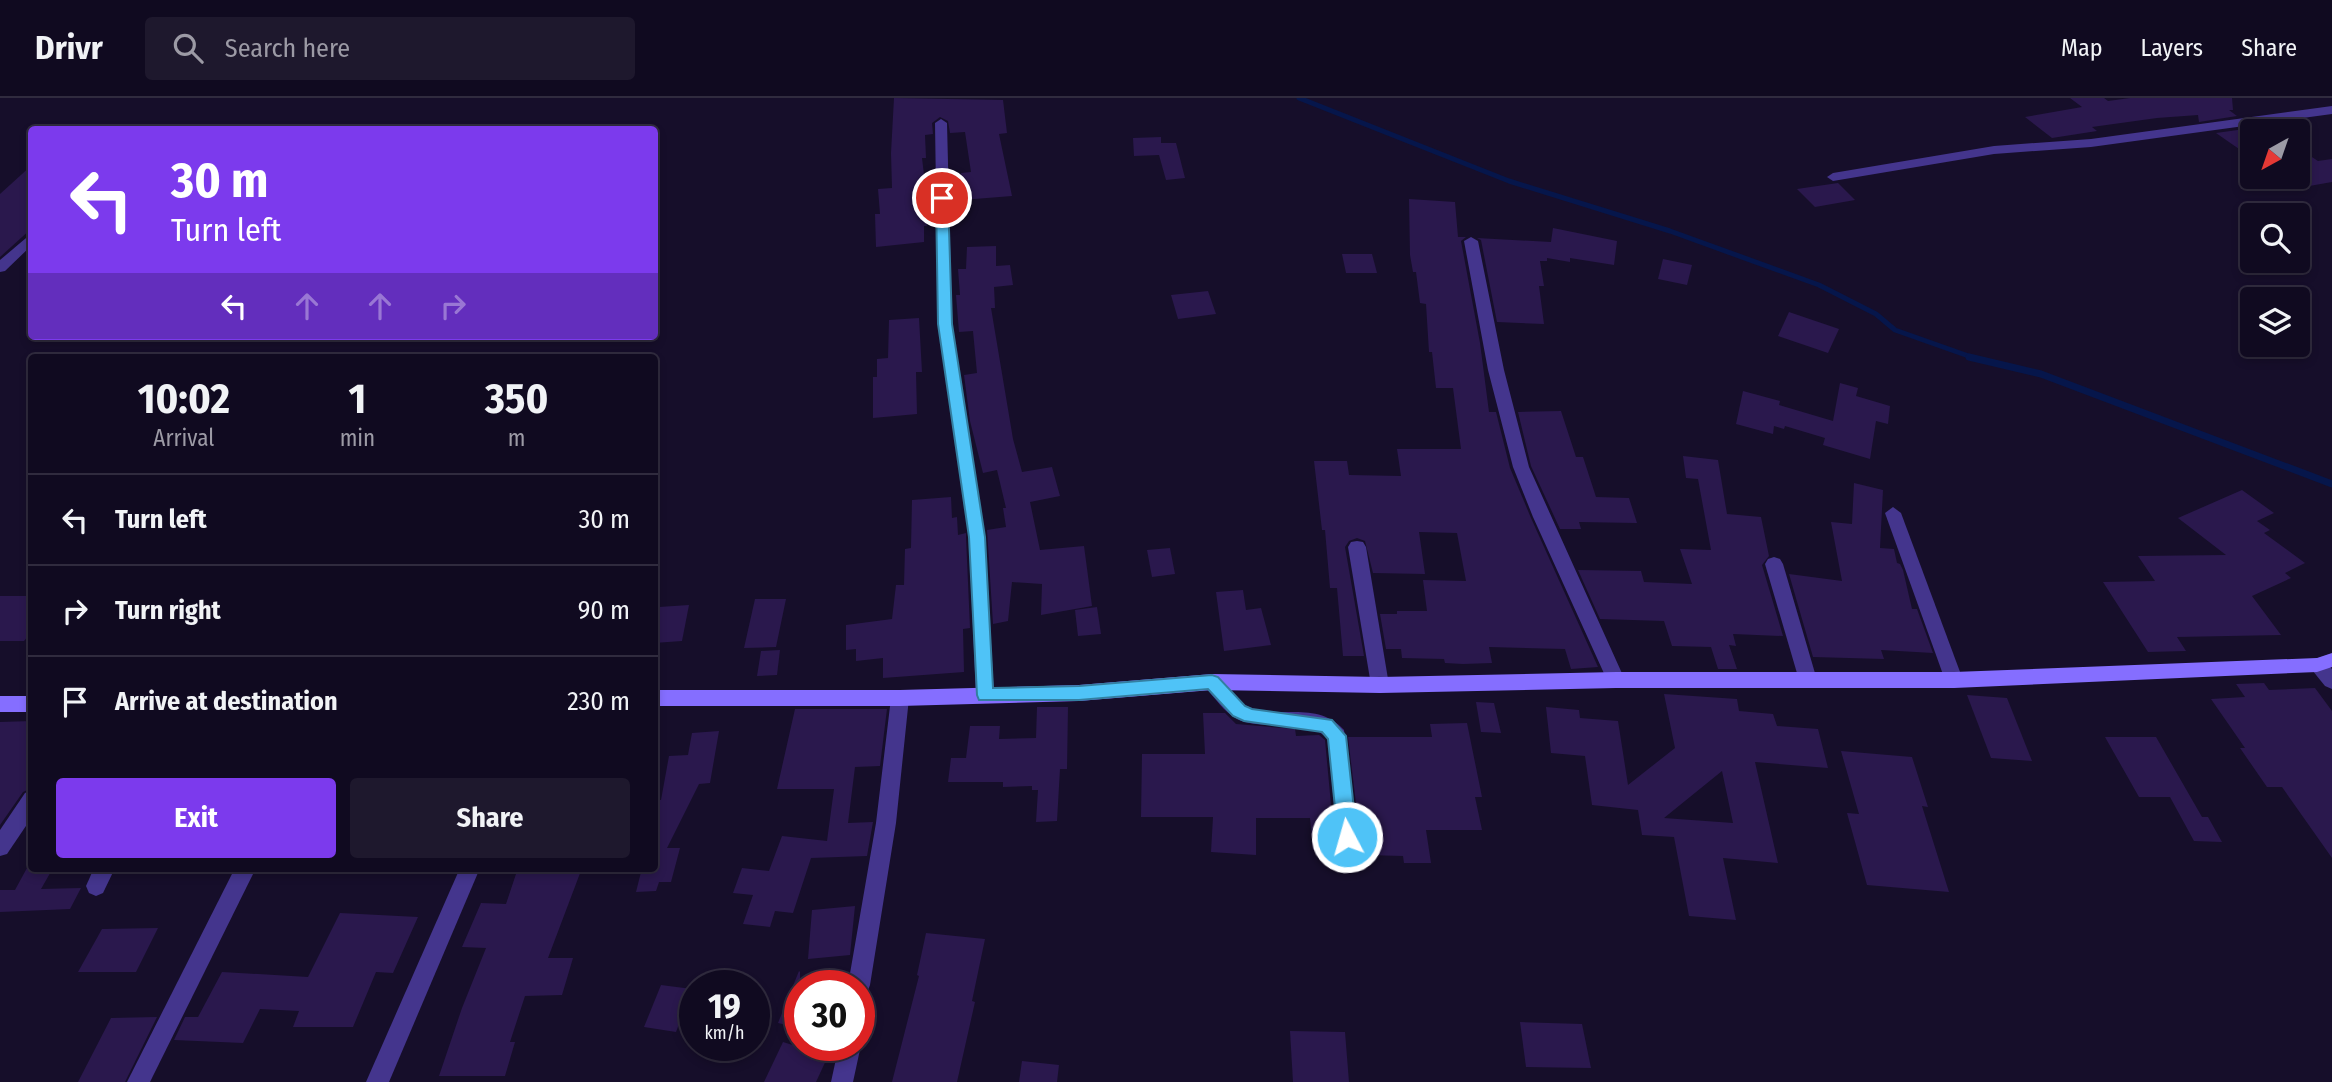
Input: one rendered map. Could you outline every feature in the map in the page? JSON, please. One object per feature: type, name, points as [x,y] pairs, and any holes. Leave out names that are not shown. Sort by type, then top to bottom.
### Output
[{"type":"street","points":[[1833,177],[1994,150],[2091,143],[2332,110]]},
{"type":"street","points":[[940,123],[945,324],[977,537],[985,695]]},
{"type":"street","points":[[0,268],[28,241]]},
{"type":"street","points":[[1471,241],[1496,370],[1521,467],[1541,517],[1616,680]]},
{"type":"street","points":[[1893,513],[1954,680]]},
{"type":"street","points":[[1357,547],[1380,685]]},
{"type":"street","points":[[1774,564],[1808,680]]},
{"type":"street","points":[[658,698],[900,698],[1079,693],[1212,682],[1380,685],[1616,680],[1954,680],[2325,662],[2332,681]]},
{"type":"street","points":[[1212,682],[1239,711],[1250,716],[1309,722],[1333,729],[1337,736],[1347,837]]},
{"type":"street","points":[[862,970],[886,823],[900,698]]},
{"type":"street","points":[[0,704],[28,704]]},
{"type":"street","points":[[0,848],[28,805]]},
{"type":"street","points":[[138,1082],[244,872]]},
{"type":"street","points":[[377,1082],[468,872]]},
{"type":"street","points":[[842,1082],[847,1061]]},
{"type":"building","points":[[894,98],[1003,100],[1007,133],[999,134],[1012,196],[962,200],[961,173],[971,172],[965,132],[950,133],[948,121],[940,117],[932,123],[933,134],[925,135],[926,158],[922,158],[928,208],[925,209],[927,226],[924,226],[924,242],[876,247],[875,214],[880,214],[878,189],[892,188]]},
{"type":"building","points":[[2070,98],[2104,98],[2108,101],[2130,98],[2232,98],[2233,110],[2229,110],[2237,116],[2199,122],[2198,115],[2157,118],[2092,127],[2097,131],[2052,138],[2025,117],[2082,107]]},
{"type":"building","points":[[2240,130],[2240,150],[2216,133]]},
{"type":"building","points":[[1161,137],[1161,143],[1176,143],[1185,178],[1166,180],[1159,155],[1134,156],[1133,138]]},
{"type":"building","points":[[2310,156],[2318,161],[2332,159],[2332,182],[2310,186]]},
{"type":"building","points":[[28,169],[28,232],[0,257],[0,194]]},
{"type":"building","points":[[1838,183],[1855,200],[1815,207],[1797,189]]},
{"type":"building","points":[[1409,199],[1455,202],[1458,237],[1466,237],[1461,241],[1480,343],[1489,412],[1496,412],[1510,468],[1598,667],[1571,669],[1565,649],[1489,647],[1492,663],[1463,664],[1445,663],[1444,659],[1402,658],[1401,649],[1386,649],[1380,614],[1427,611],[1423,580],[1466,581],[1457,533],[1419,532],[1425,574],[1373,573],[1365,541],[1357,538],[1349,541],[1345,547],[1364,656],[1343,656],[1337,588],[1330,588],[1325,530],[1322,530],[1314,461],[1347,461],[1349,475],[1401,476],[1397,449],[1461,449],[1453,388],[1436,388],[1432,352],[1429,352],[1426,304],[1420,303],[1416,272],[1413,272],[1410,255]]},
{"type":"building","points":[[1553,228],[1617,241],[1614,265],[1570,258],[1570,262],[1547,258],[1547,261],[1540,261],[1544,286],[1539,286],[1544,324],[1497,322],[1481,240],[1477,238],[1551,242]]},
{"type":"building","points":[[996,246],[996,266],[1010,265],[1013,285],[994,287],[995,308],[991,308],[1013,439],[1022,472],[1052,467],[1060,496],[1030,502],[1040,550],[1084,546],[1092,606],[1041,615],[1042,584],[1012,582],[1008,621],[993,624],[987,530],[1006,527],[1003,508],[1006,508],[997,470],[983,473],[970,421],[964,375],[977,373],[973,331],[959,332],[956,295],[960,295],[958,269],[966,269],[967,247]]},
{"type":"building","points":[[1342,254],[1372,254],[1377,273],[1346,273]]},
{"type":"building","points":[[1663,259],[1692,265],[1687,285],[1658,279]]},
{"type":"building","points":[[1208,291],[1216,314],[1178,319],[1171,295]]},
{"type":"building","points":[[1789,312],[1839,329],[1828,353],[1778,336]]},
{"type":"building","points":[[919,318],[922,372],[916,372],[917,414],[873,418],[873,377],[877,377],[877,359],[888,358],[889,320]]},
{"type":"building","points":[[1840,383],[1858,388],[1856,396],[1890,406],[1888,424],[1876,421],[1870,459],[1823,445],[1825,438],[1785,426],[1784,429],[1774,426],[1773,434],[1736,424],[1743,391],[1780,401],[1779,405],[1833,421]]},
{"type":"building","points":[[1561,411],[1576,457],[1583,457],[1596,497],[1629,498],[1637,523],[1579,522],[1581,529],[1560,529],[1531,466],[1518,412]]},
{"type":"building","points":[[1683,456],[1718,460],[1727,514],[1761,517],[1769,556],[1762,565],[1783,636],[1733,634],[1736,646],[1729,645],[1737,669],[1718,669],[1711,647],[1672,646],[1664,621],[1600,619],[1578,570],[1641,571],[1644,582],[1692,584],[1680,549],[1711,550],[1698,479],[1686,478]]},
{"type":"building","points":[[1854,483],[1883,490],[1880,548],[1894,549],[1897,563],[1903,570],[1912,609],[1917,609],[1933,653],[1881,650],[1884,659],[1813,657],[1789,574],[1842,581],[1831,522],[1852,524]]},
{"type":"building","points":[[2242,490],[2274,513],[2257,521],[2270,530],[2264,533],[2305,563],[2285,573],[2291,578],[2252,596],[2281,635],[2177,637],[2186,651],[2148,652],[2103,582],[2155,581],[2138,556],[2226,555],[2178,518]]},
{"type":"building","points":[[951,497],[952,518],[957,517],[958,535],[966,533],[970,628],[963,629],[964,672],[883,678],[883,658],[856,661],[856,649],[846,650],[846,625],[892,619],[896,585],[904,585],[905,549],[911,548],[912,500]]},
{"type":"building","points":[[1170,548],[1175,574],[1152,577],[1147,550]]},
{"type":"building","points":[[1243,590],[1246,610],[1261,608],[1271,645],[1224,651],[1216,592]]},
{"type":"building","points":[[0,596],[28,596],[28,636],[24,641],[0,641]]},
{"type":"building","points":[[755,599],[786,599],[776,647],[744,648]]},
{"type":"building","points":[[689,605],[682,641],[658,643],[659,607]]},
{"type":"building","points":[[1097,607],[1101,634],[1078,636],[1075,610]]},
{"type":"building","points":[[780,650],[777,675],[757,676],[761,651]]},
{"type":"building","points":[[2264,683],[2269,690],[2315,688],[2332,711],[2332,858],[2282,787],[2267,787],[2240,748],[2245,748],[2211,699],[2245,697],[2236,684]]},
{"type":"building","points":[[1664,694],[1737,699],[1739,711],[1773,714],[1777,726],[1818,729],[1828,768],[1755,762],[1778,863],[1723,858],[1736,920],[1689,916],[1674,837],[1642,835],[1638,810],[1592,805],[1585,756],[1551,753],[1546,707],[1579,710],[1580,718],[1618,721],[1628,785],[1675,748]],"holes":[[[1722,771],[1733,823],[1664,818]]]},
{"type":"building","points":[[1967,695],[2007,698],[2032,761],[1991,758]]},
{"type":"building","points":[[1476,702],[1494,703],[1501,733],[1481,732]]},
{"type":"building","points":[[1037,707],[1068,707],[1067,769],[1060,769],[1057,821],[1036,822],[1038,790],[1032,790],[1032,786],[1003,787],[1003,782],[948,782],[951,758],[966,758],[970,726],[1000,726],[999,739],[1036,738]]},
{"type":"building","points":[[795,709],[887,709],[880,766],[855,767],[848,823],[873,822],[867,856],[811,858],[793,913],[775,911],[770,927],[743,924],[753,895],[733,893],[742,868],[769,871],[782,836],[827,841],[834,789],[777,789]]},
{"type":"building","points":[[1203,713],[1225,713],[1236,724],[1295,729],[1296,736],[1319,735],[1325,740],[1334,837],[1338,844],[1346,848],[1355,845],[1360,837],[1348,737],[1432,737],[1430,724],[1467,723],[1482,797],[1475,797],[1482,830],[1426,830],[1431,863],[1404,863],[1403,856],[1365,855],[1364,850],[1313,850],[1310,818],[1256,818],[1256,855],[1211,852],[1213,817],[1141,817],[1142,754],[1205,754]]},
{"type":"building","points":[[28,721],[28,790],[23,792],[0,825],[0,722]]},
{"type":"building","points":[[719,731],[710,783],[699,784],[667,848],[680,848],[671,882],[659,882],[656,891],[636,892],[641,872],[658,872],[658,800],[661,800],[669,756],[688,755],[692,733]]},
{"type":"building","points":[[2105,737],[2156,737],[2202,817],[2208,817],[2222,842],[2194,841],[2170,797],[2139,797]]},
{"type":"building","points":[[1841,751],[1912,757],[1928,807],[1922,806],[1949,892],[1867,885],[1847,813],[1859,814]]},
{"type":"building","points":[[27,868],[28,872],[51,872],[41,889],[81,888],[70,909],[0,912],[0,890],[15,890]]},
{"type":"building","points":[[517,872],[580,872],[548,958],[573,958],[562,995],[525,996],[510,1042],[515,1042],[505,1076],[439,1076],[486,948],[462,947],[481,903],[506,904]]},
{"type":"building","points":[[855,906],[850,955],[808,959],[812,910]]},
{"type":"building","points":[[340,913],[418,917],[393,973],[376,972],[353,1027],[293,1027],[299,1011],[260,1009],[243,1043],[174,1040],[185,1017],[198,1017],[222,972],[308,977]]},
{"type":"building","points":[[158,928],[136,972],[78,972],[102,929]]},
{"type":"building","points":[[926,933],[985,939],[972,1001],[975,1002],[957,1082],[892,1082],[919,976],[917,975]]},
{"type":"building","points":[[661,985],[679,987],[679,1024],[676,1032],[644,1027]]},
{"type":"building","points":[[784,1008],[784,1024],[778,1023]]},
{"type":"building","points":[[157,1017],[125,1082],[78,1082],[111,1018]]},
{"type":"building","points":[[1520,1022],[1582,1024],[1591,1068],[1526,1067]]},
{"type":"building","points":[[1290,1031],[1345,1032],[1349,1082],[1293,1082]]},
{"type":"building","points":[[783,1042],[784,1061],[826,1061],[816,1082],[764,1082]]},
{"type":"building","points":[[1022,1061],[1059,1065],[1057,1082],[1019,1082]]},
{"type":"waterway","points":[[1299,98],[1509,181],[1670,231],[1819,285],[1876,314],[1895,330],[1976,359]]},
{"type":"waterway","points":[[1969,357],[1976,359]]},
{"type":"waterway","points":[[1976,359],[2041,374],[2332,484]]},
{"type":"route","points":[[942,198],[945,324],[977,537],[985,695],[1079,693],[1212,682],[1239,711],[1250,716],[1326,725],[1333,729],[1337,736],[1347,837]]}]
